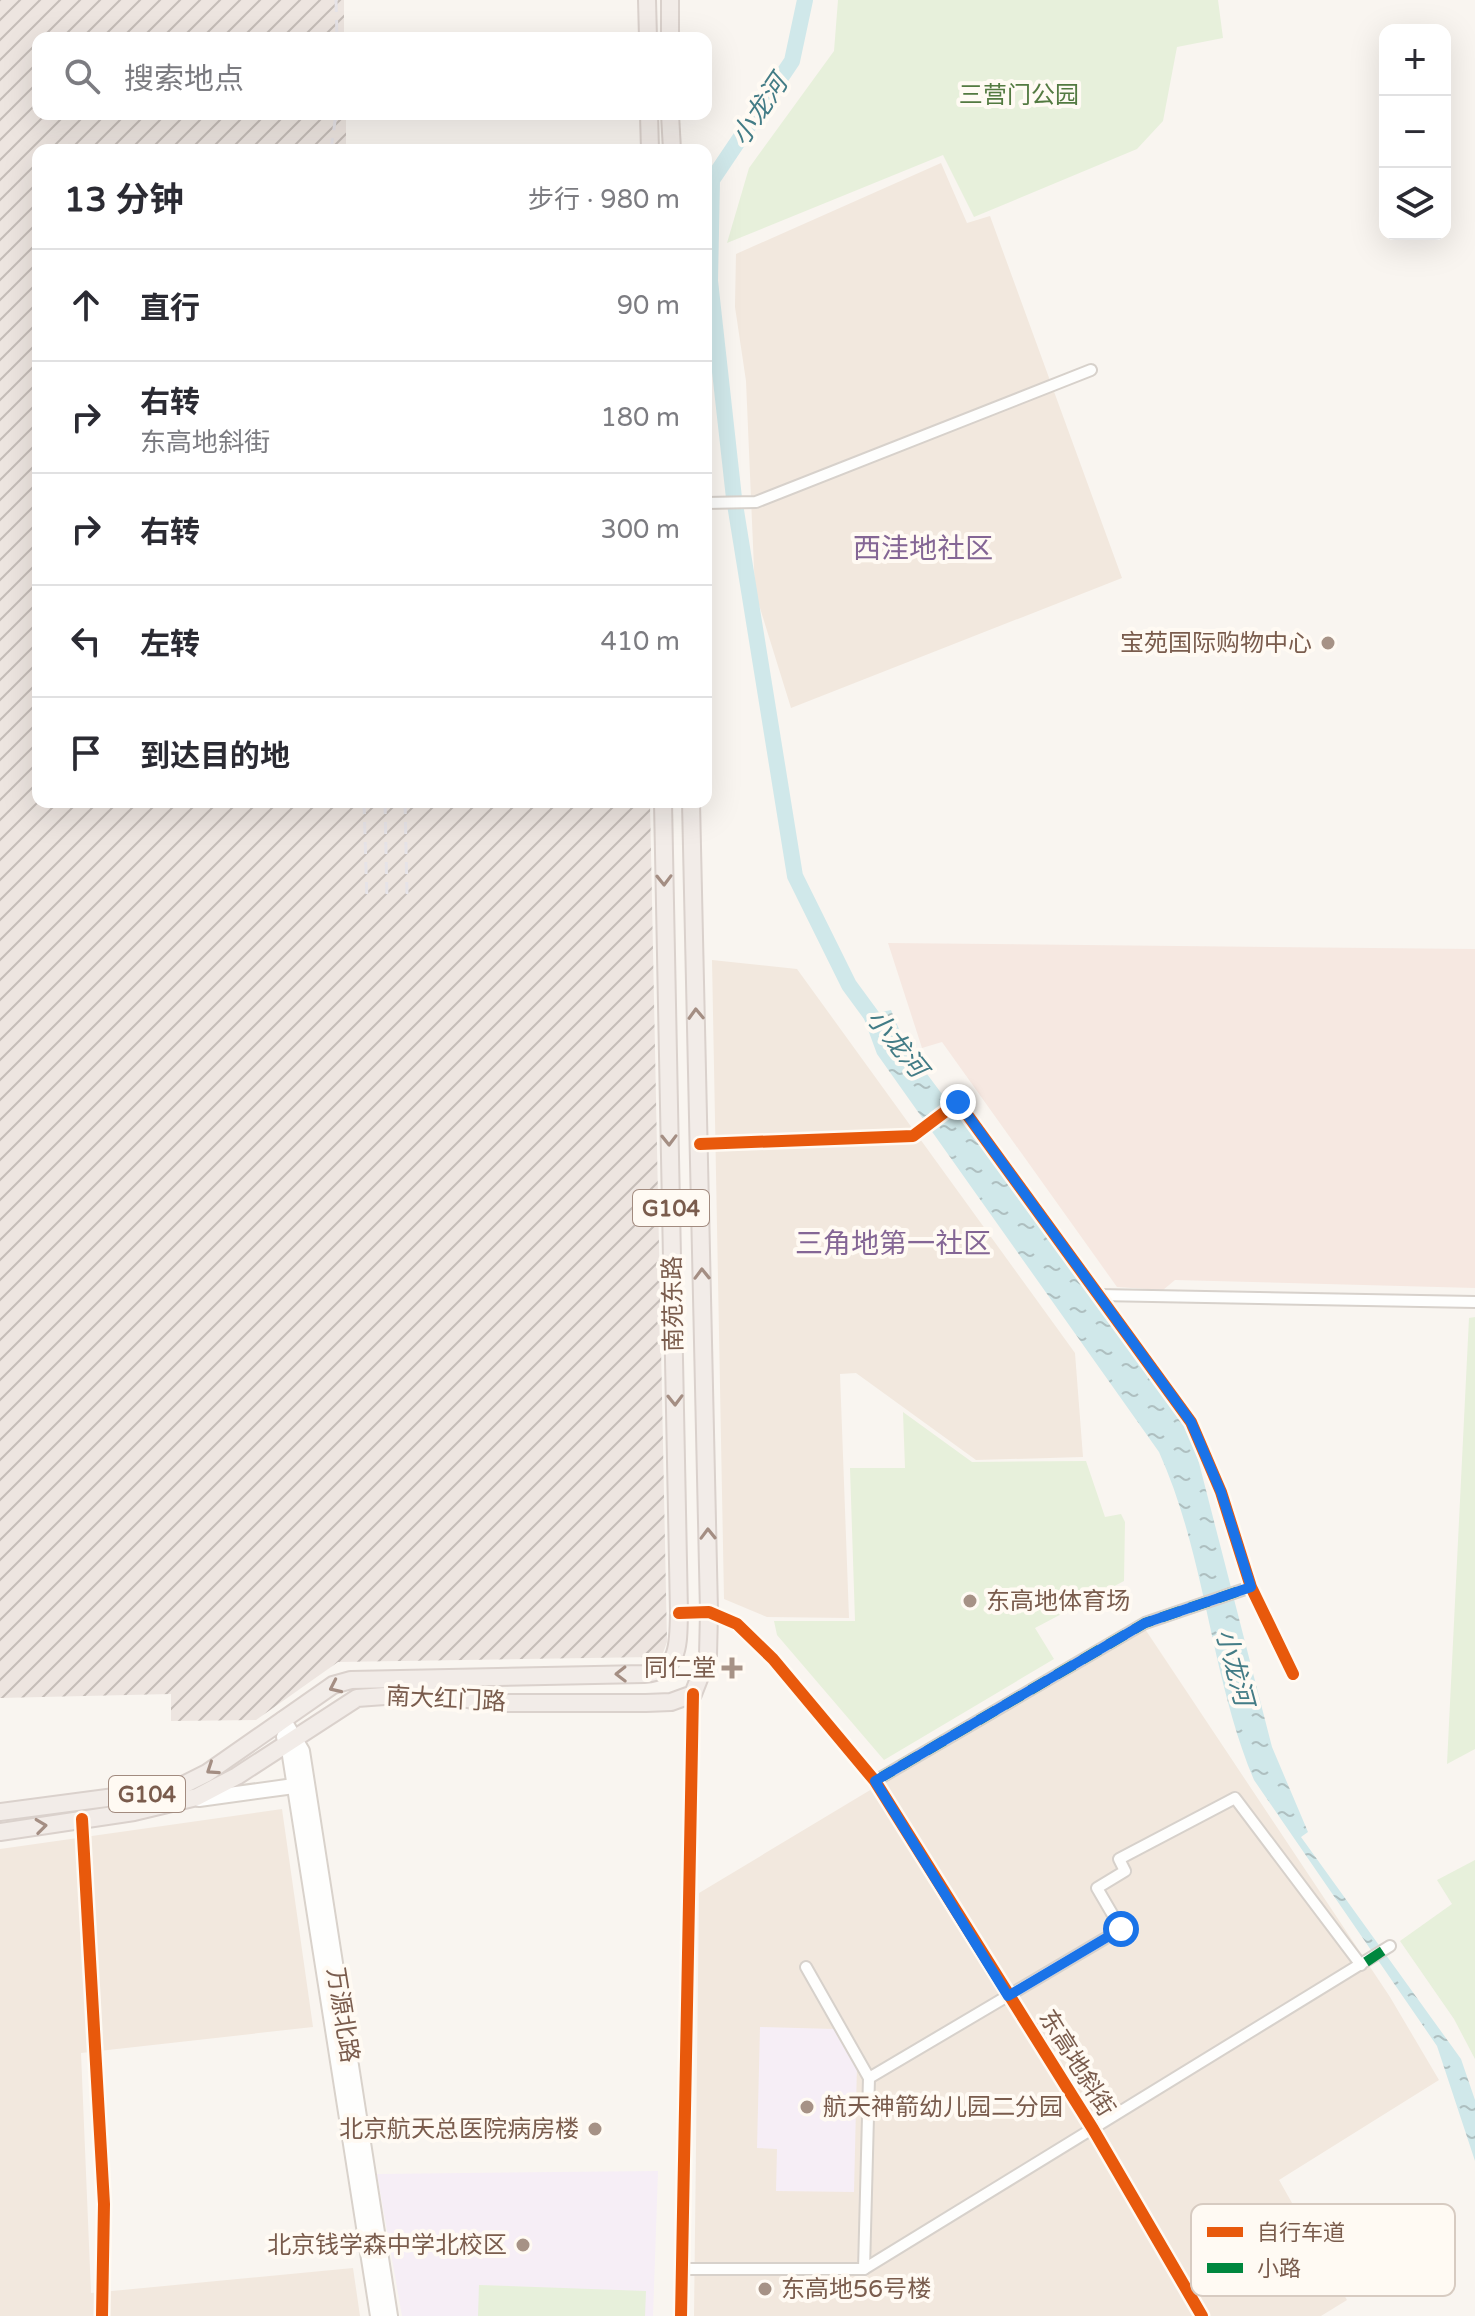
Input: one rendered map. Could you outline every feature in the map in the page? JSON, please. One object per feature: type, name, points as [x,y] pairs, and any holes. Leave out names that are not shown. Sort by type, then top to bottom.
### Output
[{"type":"highway","points":[[647,0],[648,32]]},
{"type":"highway","points":[[670,0],[670,32]]},
{"type":"highway","points":[[649,120],[650,144]]},
{"type":"highway","points":[[670,120],[672,144]]},
{"type":"highway","name":"南苑东路","points":[[663,808],[679,1613]]},
{"type":"highway","name":"南苑东路","points":[[691,808],[709,1612]]},
{"type":"highway","name":"G104","points":[[693,1694],[708,1656],[709,1612]]},
{"type":"highway","name":"南大红门路","points":[[0,1812],[175,1789],[207,1773],[333,1685],[360,1678],[659,1673],[670,1666],[678,1652],[679,1613]]},
{"type":"highway","name":"南大红门路","points":[[0,1832],[171,1804],[209,1792],[357,1698],[426,1693],[496,1703],[646,1703],[671,1702],[693,1694]]},
{"type":"main road","points":[[279,1721],[292,1740]]},
{"type":"main road","name":"万源北路","points":[[292,1740],[294,1786],[378,2316]]},
{"type":"main road","name":"万源北路","points":[[292,1740],[304,1767],[390,2316]]},
{"type":"main road","points":[[171,1804],[294,1786]]},
{"type":"street","points":[[712,503],[756,502],[1091,370]]},
{"type":"street","points":[[700,1144],[913,1136],[958,1102],[1191,1422],[1221,1492],[1247,1588],[1293,1674]]},
{"type":"street","points":[[1099,1295],[1475,1302]]},
{"type":"street","points":[[875,1781],[1145,1623],[1247,1588]]},
{"type":"street","points":[[679,1613],[709,1612]]},
{"type":"street","name":"东高地斜街","points":[[709,1612],[737,1624],[773,1659],[875,1781],[1093,2129],[1202,2316]]},
{"type":"street","points":[[681,2316],[693,1694]]},
{"type":"street","points":[[869,2078],[1121,1929],[1097,1888],[1125,1871],[1119,1859],[1235,1798],[1364,1963]]},
{"type":"street","points":[[82,1819],[104,2204],[102,2316]]},
{"type":"street","points":[[682,2269],[864,2269],[1390,1946]]},
{"type":"street","points":[[806,1967],[869,2078],[864,2269]]},
{"type":"shaded area","points":[[0,0],[344,0],[344,32],[32,32],[32,120],[346,120],[346,144],[32,144],[32,808],[650,808],[667,1642],[663,1653],[653,1657],[338,1662],[256,1720],[171,1721],[171,1694],[0,1698]]},
{"type":"shaded area","points":[[941,163],[967,223],[990,216],[1122,578],[791,708],[755,592],[746,381],[735,307],[736,254]]},
{"type":"shaded area","points":[[888,943],[1475,949],[1475,1288],[1175,1280],[1163,1290],[1117,1287],[942,1042],[922,1048]]},
{"type":"shaded area","points":[[712,960],[797,969],[1075,1353],[1083,1457],[976,1460],[856,1373],[840,1374],[849,1618],[767,1617],[724,1599]]},
{"type":"shaded area","points":[[1143,1626],[1390,1997],[1439,2080],[1279,2180],[1293,2204],[1191,2204],[1191,2296],[1345,2296],[1347,2300],[1321,2316],[694,2316],[699,1893]]},
{"type":"shaded area","points":[[282,1809],[313,2027],[81,2053],[91,2293],[353,2268],[360,2316],[0,2316],[0,1849]]},
{"type":"shaded area","name":"航天神箭幼儿园二分园","points":[[760,2027],[835,2029],[857,2065],[854,2192],[776,2191],[777,2149],[757,2148]]},
{"type":"shaded area","name":"北京钱学森中学北校区","points":[[658,2171],[653,2316],[402,2316],[377,2174]]},
{"type":"green space","name":"三营门公园","points":[[838,0],[1218,0],[1223,38],[1177,47],[1163,121],[1137,149],[974,217],[943,155],[727,243],[749,168],[834,51]]},
{"type":"green space","points":[[1475,1317],[1475,1749],[1447,1764],[1469,1318]]},
{"type":"green space","name":"东高地体育场","points":[[903,1412],[972,1462],[1086,1461],[1105,1517],[1121,1514],[1125,1522],[1124,1581],[1035,1628],[1054,1659],[884,1760],[777,1635],[774,1621],[855,1621],[850,1468],[905,1468]]},
{"type":"green space","points":[[1475,1860],[1475,2059],[1454,2019],[1400,1941],[1452,1904],[1437,1880]]},
{"type":"green space","points":[[479,2285],[646,2291],[645,2316],[478,2316]]},
{"type":"water","points":[[891,1010],[906,1046],[1189,1424],[1272,1747],[1308,1832],[1301,1837],[1461,2059],[1475,2100],[1475,2161],[1437,2046],[1254,1780],[1227,1699],[1187,1532],[1159,1452],[877,1054],[863,1016]]},
{"type":"waterway","name":"小龙河","points":[[712,180],[792,61],[805,0]]},
{"type":"waterway","name":"小龙河","points":[[712,299],[734,498],[795,876],[849,985],[882,1030]]},
{"type":"railway","points":[[336,0],[337,32]]},
{"type":"railway","points":[[332,144],[335,120]]},
{"type":"railway","points":[[364,808],[367,902]]},
{"type":"railway","points":[[385,808],[387,900]]},
{"type":"railway","points":[[405,808],[407,894]]},
{"type":"marked path","points":[[875,1781],[1145,1623],[1251,1587]]},
{"type":"marked path","points":[[1366,1962],[1390,1946]]},
{"type":"cycle path","points":[[700,1144],[913,1136],[958,1102],[1191,1422],[1221,1492],[1251,1587],[1293,1674]]},
{"type":"cycle path","points":[[679,1613],[709,1612],[737,1624],[773,1659],[875,1781],[1093,2129],[1202,2316]]},
{"type":"cycle path","points":[[681,2316],[693,1694]]},
{"type":"cycle path","points":[[82,1819],[104,2204],[102,2316]]},
{"type":"place","name":"宝苑国际购物中心","points":[[1328,643]]},
{"type":"place","name":"东高地体育场","points":[[970,1601]]},
{"type":"place","name":"同仁堂","points":[[732,1668]]},
{"type":"place","name":"航天神箭幼儿园二分园","points":[[807,2107]]},
{"type":"place","name":"北京航天总医院病房楼","points":[[595,2129]]},
{"type":"place","name":"北京钱学森中学北校区","points":[[523,2245]]},
{"type":"place","name":"东高地56号楼","points":[[765,2289]]},
{"type":"district","name":"西洼地社区","points":[[923,548]]},
{"type":"district","name":"三角地第一社区","points":[[893,1243]]},
{"type":"route","points":[[958,1102],[1191,1422],[1221,1492],[1251,1587],[1145,1623],[875,1781],[1008,1996],[1121,1929]]}]
